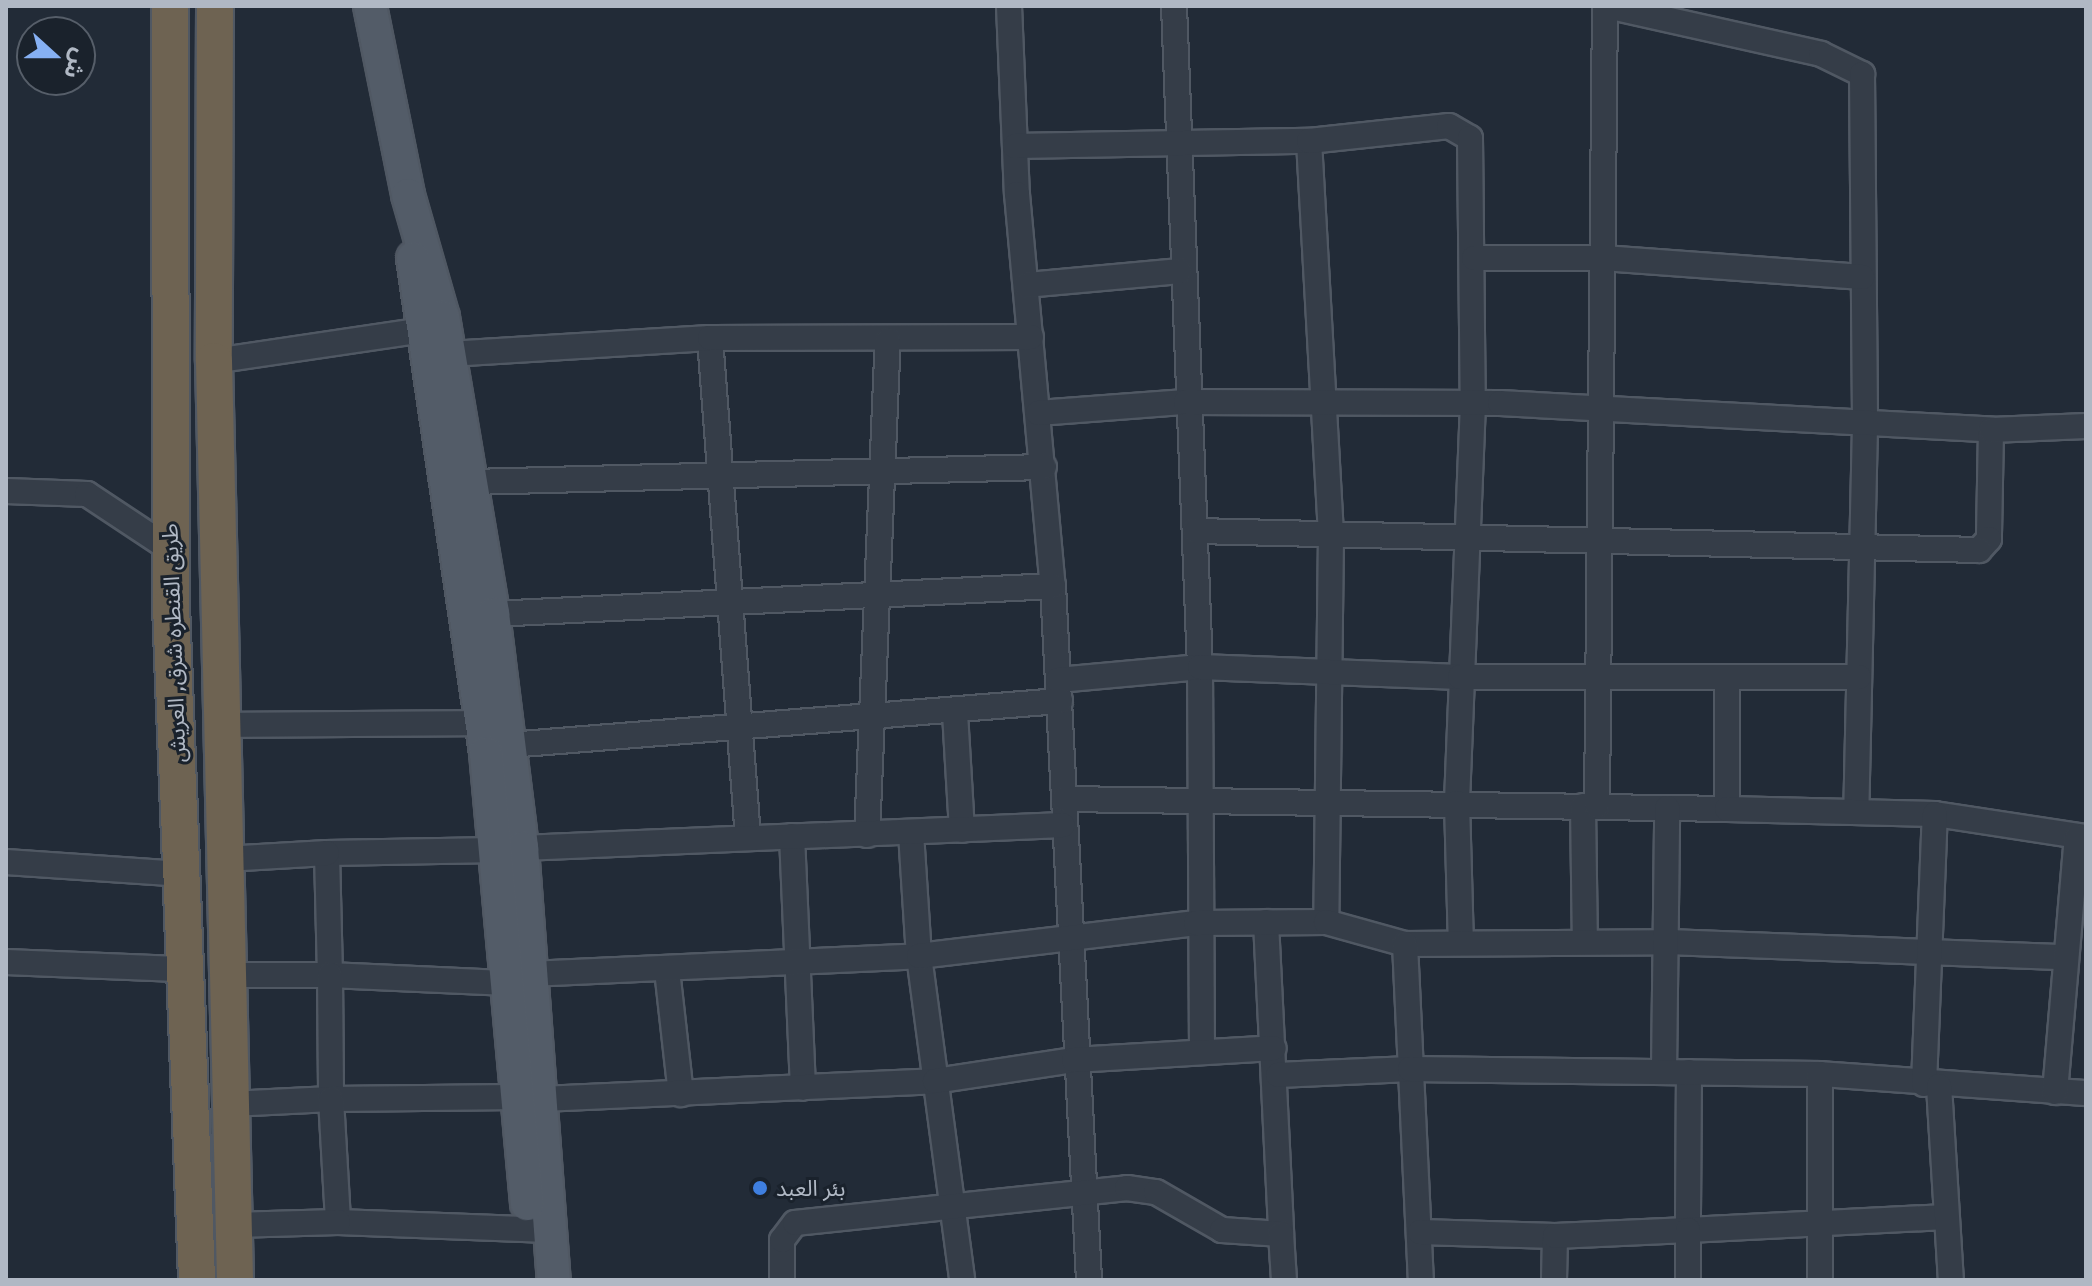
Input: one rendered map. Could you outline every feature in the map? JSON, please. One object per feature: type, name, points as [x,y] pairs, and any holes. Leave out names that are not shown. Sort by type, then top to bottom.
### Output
[{"type":"highway","name":"طريق القنطره شرق, العريش","points":[[170,6],[170,532],[197,1280]]},
{"type":"highway","name":"طريق القنطره شرق, العريش","points":[[215,6],[214,361],[235,1280]]},
{"type":"highway","points":[[170,532],[218,512]]},
{"type":"main road","points":[[370,6],[408,195],[449,354],[493,614],[509,745],[509,849],[540,1230],[535,1280]]},
{"type":"main road","points":[[408,195],[418,331],[482,723],[509,849]]},
{"type":"main road","points":[[540,1230],[554,1280]]},
{"type":"street","points":[[1009,6],[1015,146],[1053,586],[1064,799],[1067,935],[1089,1280]]},
{"type":"street","points":[[1174,6],[1179,271],[1200,667],[1201,799],[1196,923],[1202,1051]]},
{"type":"street","points":[[1585,942],[1590,806],[1601,676],[1606,6],[1701,23],[1859,69],[1865,426],[1858,551],[1856,812]]},
{"type":"street","points":[[1015,146],[1309,141],[1458,127],[1474,147],[1473,403],[1464,536],[1457,803],[1461,942]]},
{"type":"street","points":[[1309,141],[1327,403],[1331,535],[1326,922]]},
{"type":"street","points":[[1474,258],[1603,258],[1862,277]]},
{"type":"street","points":[[1026,285],[1179,271]]},
{"type":"street","points":[[214,361],[418,331]]},
{"type":"street","points":[[449,354],[710,338],[888,340],[1031,337]]},
{"type":"street","points":[[710,338],[727,598],[741,725],[748,838]]},
{"type":"street","points":[[867,835],[875,591],[886,471],[888,340]]},
{"type":"street","points":[[1038,413],[1186,402],[1473,403],[1865,426],[1991,430],[2086,426]]},
{"type":"street","points":[[1195,531],[1464,536],[1858,551],[1984,549],[1991,430]]},
{"type":"street","points":[[471,482],[718,473],[1044,467]]},
{"type":"street","points":[[6,491],[87,494],[170,532]]},
{"type":"street","points":[[493,614],[727,598],[1053,586]]},
{"type":"street","points":[[509,745],[741,725],[955,713],[1059,690],[1200,667],[1460,677],[1859,677]]},
{"type":"street","points":[[1727,678],[1727,809]]},
{"type":"street","points":[[955,713],[962,830]]},
{"type":"street","points":[[223,725],[482,723]]},
{"type":"street","points":[[1064,799],[1326,799],[1935,814],[2081,837],[2065,957],[2055,1092]]},
{"type":"street","points":[[1664,1072],[1668,942],[1667,808]]},
{"type":"street","points":[[1935,814],[1929,952],[1931,1085],[1951,1280]]},
{"type":"street","points":[[225,859],[1063,825]]},
{"type":"street","points":[[911,833],[919,956],[962,1280]]},
{"type":"street","points":[[792,836],[802,964],[803,1088]]},
{"type":"street","points":[[327,853],[331,1099],[338,1222]]},
{"type":"street","points":[[6,862],[181,874]]},
{"type":"street","points":[[1266,922],[1278,1075],[1284,1280]]},
{"type":"street","points":[[228,975],[519,978],[802,964],[919,956],[1067,935],[1196,923],[1266,922],[1326,922],[1405,944],[1668,942],[2065,957]]},
{"type":"street","points":[[1405,944],[1421,1280]]},
{"type":"street","points":[[6,962],[184,969]]},
{"type":"street","points":[[667,970],[681,1094]]},
{"type":"street","points":[[230,1104],[331,1099],[681,1094],[935,1081],[1074,1060],[1274,1048]]},
{"type":"street","points":[[1278,1075],[1410,1069],[1820,1074],[1931,1085],[2086,1093]]},
{"type":"street","points":[[1688,1280],[1689,1072]]},
{"type":"street","points":[[1820,1074],[1820,1280]]},
{"type":"street","points":[[782,1280],[782,1240],[795,1223],[951,1212],[1081,1189],[1144,1189],[1203,1224],[1281,1234]]},
{"type":"street","points":[[1420,1232],[1555,1236],[1946,1217]]},
{"type":"street","points":[[233,1225],[338,1222],[540,1230]]},
{"type":"street","points":[[1554,1280],[1555,1236]]},
{"type":"place","name":"بئر العبد","points":[[760,1188]]}]
